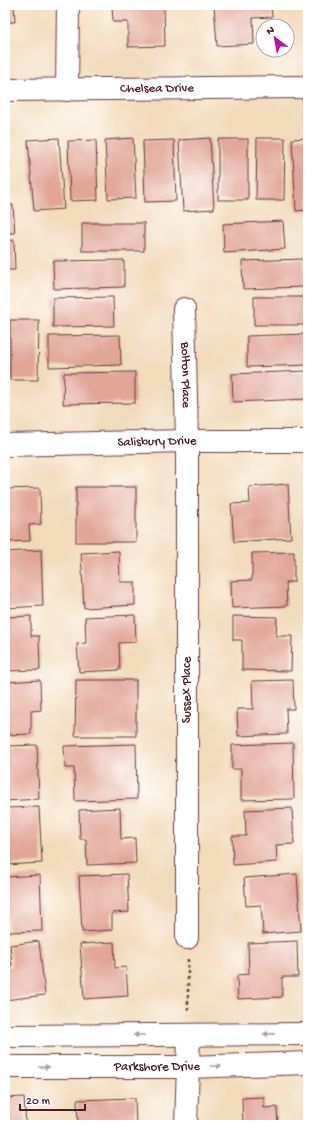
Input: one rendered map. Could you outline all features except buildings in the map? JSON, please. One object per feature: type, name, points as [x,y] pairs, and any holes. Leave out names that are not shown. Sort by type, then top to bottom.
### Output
[{"type":"street","points":[[67,90],[68,5]]},
{"type":"street","name":"Chelsea Drive","points":[[5,90],[308,87]]},
{"type":"street","name":"Bolton Place","points":[[184,309],[187,441]]},
{"type":"street","name":"Salisbury Drive","points":[[5,445],[187,441],[308,441]]},
{"type":"street","name":"Sussex Place","points":[[187,441],[188,938]]},
{"type":"street","points":[[5,1036],[308,1034]]},
{"type":"street","points":[[186,1125],[189,1035]]},
{"type":"street","name":"Parkshore Drive","points":[[5,1067],[187,1067],[308,1063]]},
{"type":"path","points":[[188,938],[188,1012]]}]
